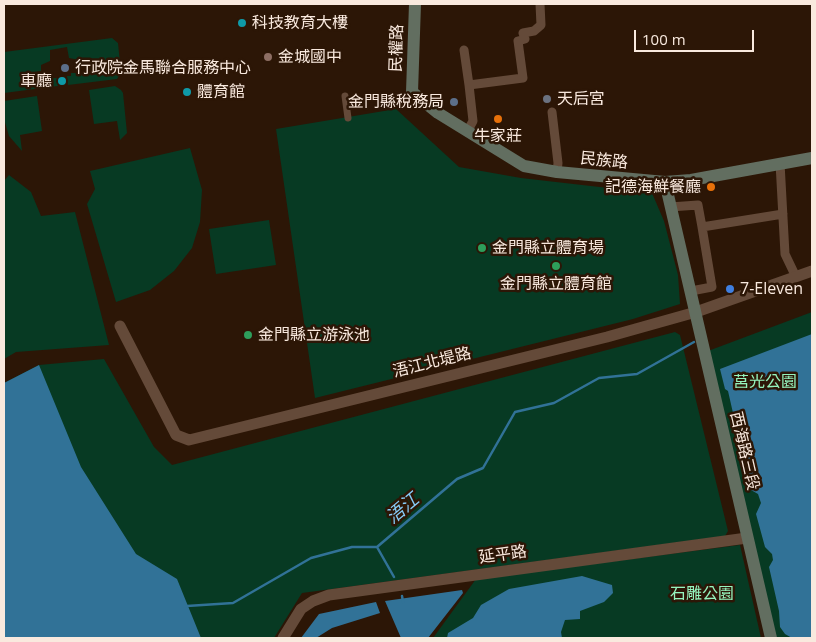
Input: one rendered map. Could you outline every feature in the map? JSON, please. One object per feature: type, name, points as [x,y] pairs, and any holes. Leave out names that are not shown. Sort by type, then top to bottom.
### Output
[{"type":"main road","name":"民權路","points":[[412,92],[415,4]]},
{"type":"main road","name":"民族路","points":[[412,92],[438,113],[524,166],[557,172],[665,182],[692,180],[812,158]]},
{"type":"main road","name":"西海路三段","points":[[665,182],[771,638]]},
{"type":"street","points":[[469,85],[523,78],[518,41],[525,39],[523,33],[534,31],[541,25],[540,4]]},
{"type":"street","points":[[464,50],[474,121],[467,132]]},
{"type":"street","points":[[344,96],[348,118]]},
{"type":"street","points":[[552,112],[558,163],[557,172]]},
{"type":"street","points":[[780,163],[785,254],[796,277]]},
{"type":"street","points":[[670,207],[698,204],[712,287],[691,291]]},
{"type":"street","points":[[702,226],[782,214]]},
{"type":"street","name":"浯江北堤路","points":[[120,326],[176,435],[189,440],[598,339],[696,312],[812,272]]},
{"type":"street","name":"延平路","points":[[283,638],[306,605],[329,595],[747,538]]},
{"type":"green space","points":[[112,38],[118,43],[121,73],[117,79],[68,85],[67,76],[71,76],[71,73],[89,73],[88,65],[81,66],[80,60],[69,58],[67,47],[50,50],[50,61],[41,65],[41,71],[34,72],[34,80],[52,76],[57,78],[58,86],[4,93],[4,52]]},
{"type":"green space","points":[[115,86],[123,93],[127,133],[120,140],[117,121],[94,124],[89,90]]},
{"type":"green space","points":[[37,96],[42,131],[20,135],[22,151],[9,136],[4,119],[4,101]]},
{"type":"green space","name":"金門縣立體育場","points":[[396,109],[459,167],[521,178],[652,193],[664,221],[678,275],[680,304],[633,319],[315,398],[276,129]]},
{"type":"green space","points":[[190,148],[202,190],[200,222],[192,248],[174,271],[150,290],[116,302],[87,204],[95,189],[90,171]]},
{"type":"green space","points":[[9,175],[31,192],[41,216],[75,212],[109,345],[16,352],[4,359],[4,181]]},
{"type":"green space","points":[[269,220],[276,265],[216,274],[209,229]]},
{"type":"green space","name":"莒光公園","points":[[812,312],[812,638],[774,638],[708,351]]},
{"type":"green space","points":[[675,332],[680,335],[728,531],[725,536],[302,593],[274,638],[4,638],[4,383],[39,365],[104,359],[154,447],[172,465]]},
{"type":"green space","name":"石雕公園","points":[[740,545],[761,638],[433,638],[476,579]]},
{"type":"water","name":"莒光公園","points":[[812,334],[812,638],[792,638],[785,634],[780,627],[779,611],[769,567],[773,560],[772,554],[765,547],[756,514],[761,503],[758,494],[751,490],[743,456],[746,452],[746,441],[738,435],[728,391],[725,389],[720,369]]},
{"type":"water","points":[[39,365],[81,467],[136,554],[177,579],[201,638],[4,638],[4,383]]},
{"type":"water","points":[[582,576],[612,585],[613,593],[604,602],[580,611],[580,619],[565,620],[561,632],[562,638],[447,638],[448,633],[473,618],[481,605],[509,589]]},
{"type":"water","points":[[462,590],[463,593],[428,638],[401,638],[385,601]]},
{"type":"water","points":[[376,602],[380,613],[332,628],[316,638],[301,638],[319,614]]},
{"type":"waterway","name":"浯江","points":[[187,606],[233,603],[311,558],[352,547],[377,547],[457,479],[483,468],[515,412],[554,403],[599,378],[637,374],[694,342]]},
{"type":"waterway","points":[[377,547],[394,577]]},
{"type":"waterway","points":[[402,596],[403,602]]},
{"type":"place","name":"科技教育大樓","points":[[242,23]]},
{"type":"place","name":"金城國中","points":[[268,57]]},
{"type":"place","name":"行政院金馬聯合服務中心","points":[[65,68]]},
{"type":"place","name":"車廳","points":[[62,81]]},
{"type":"place","name":"體育館","points":[[187,92]]},
{"type":"place","name":"天后宮","points":[[547,99]]},
{"type":"place","name":"金門縣稅務局","points":[[454,102]]},
{"type":"place","name":"牛家莊","points":[[498,119]]},
{"type":"place","name":"記德海鮮餐廳","points":[[711,187]]},
{"type":"place","name":"金門縣立體育場","points":[[482,248]]},
{"type":"place","name":"金門縣立體育館","points":[[556,266]]},
{"type":"place","name":"7-Eleven","points":[[730,289]]},
{"type":"place","name":"金門縣立游泳池","points":[[248,335]]}]
